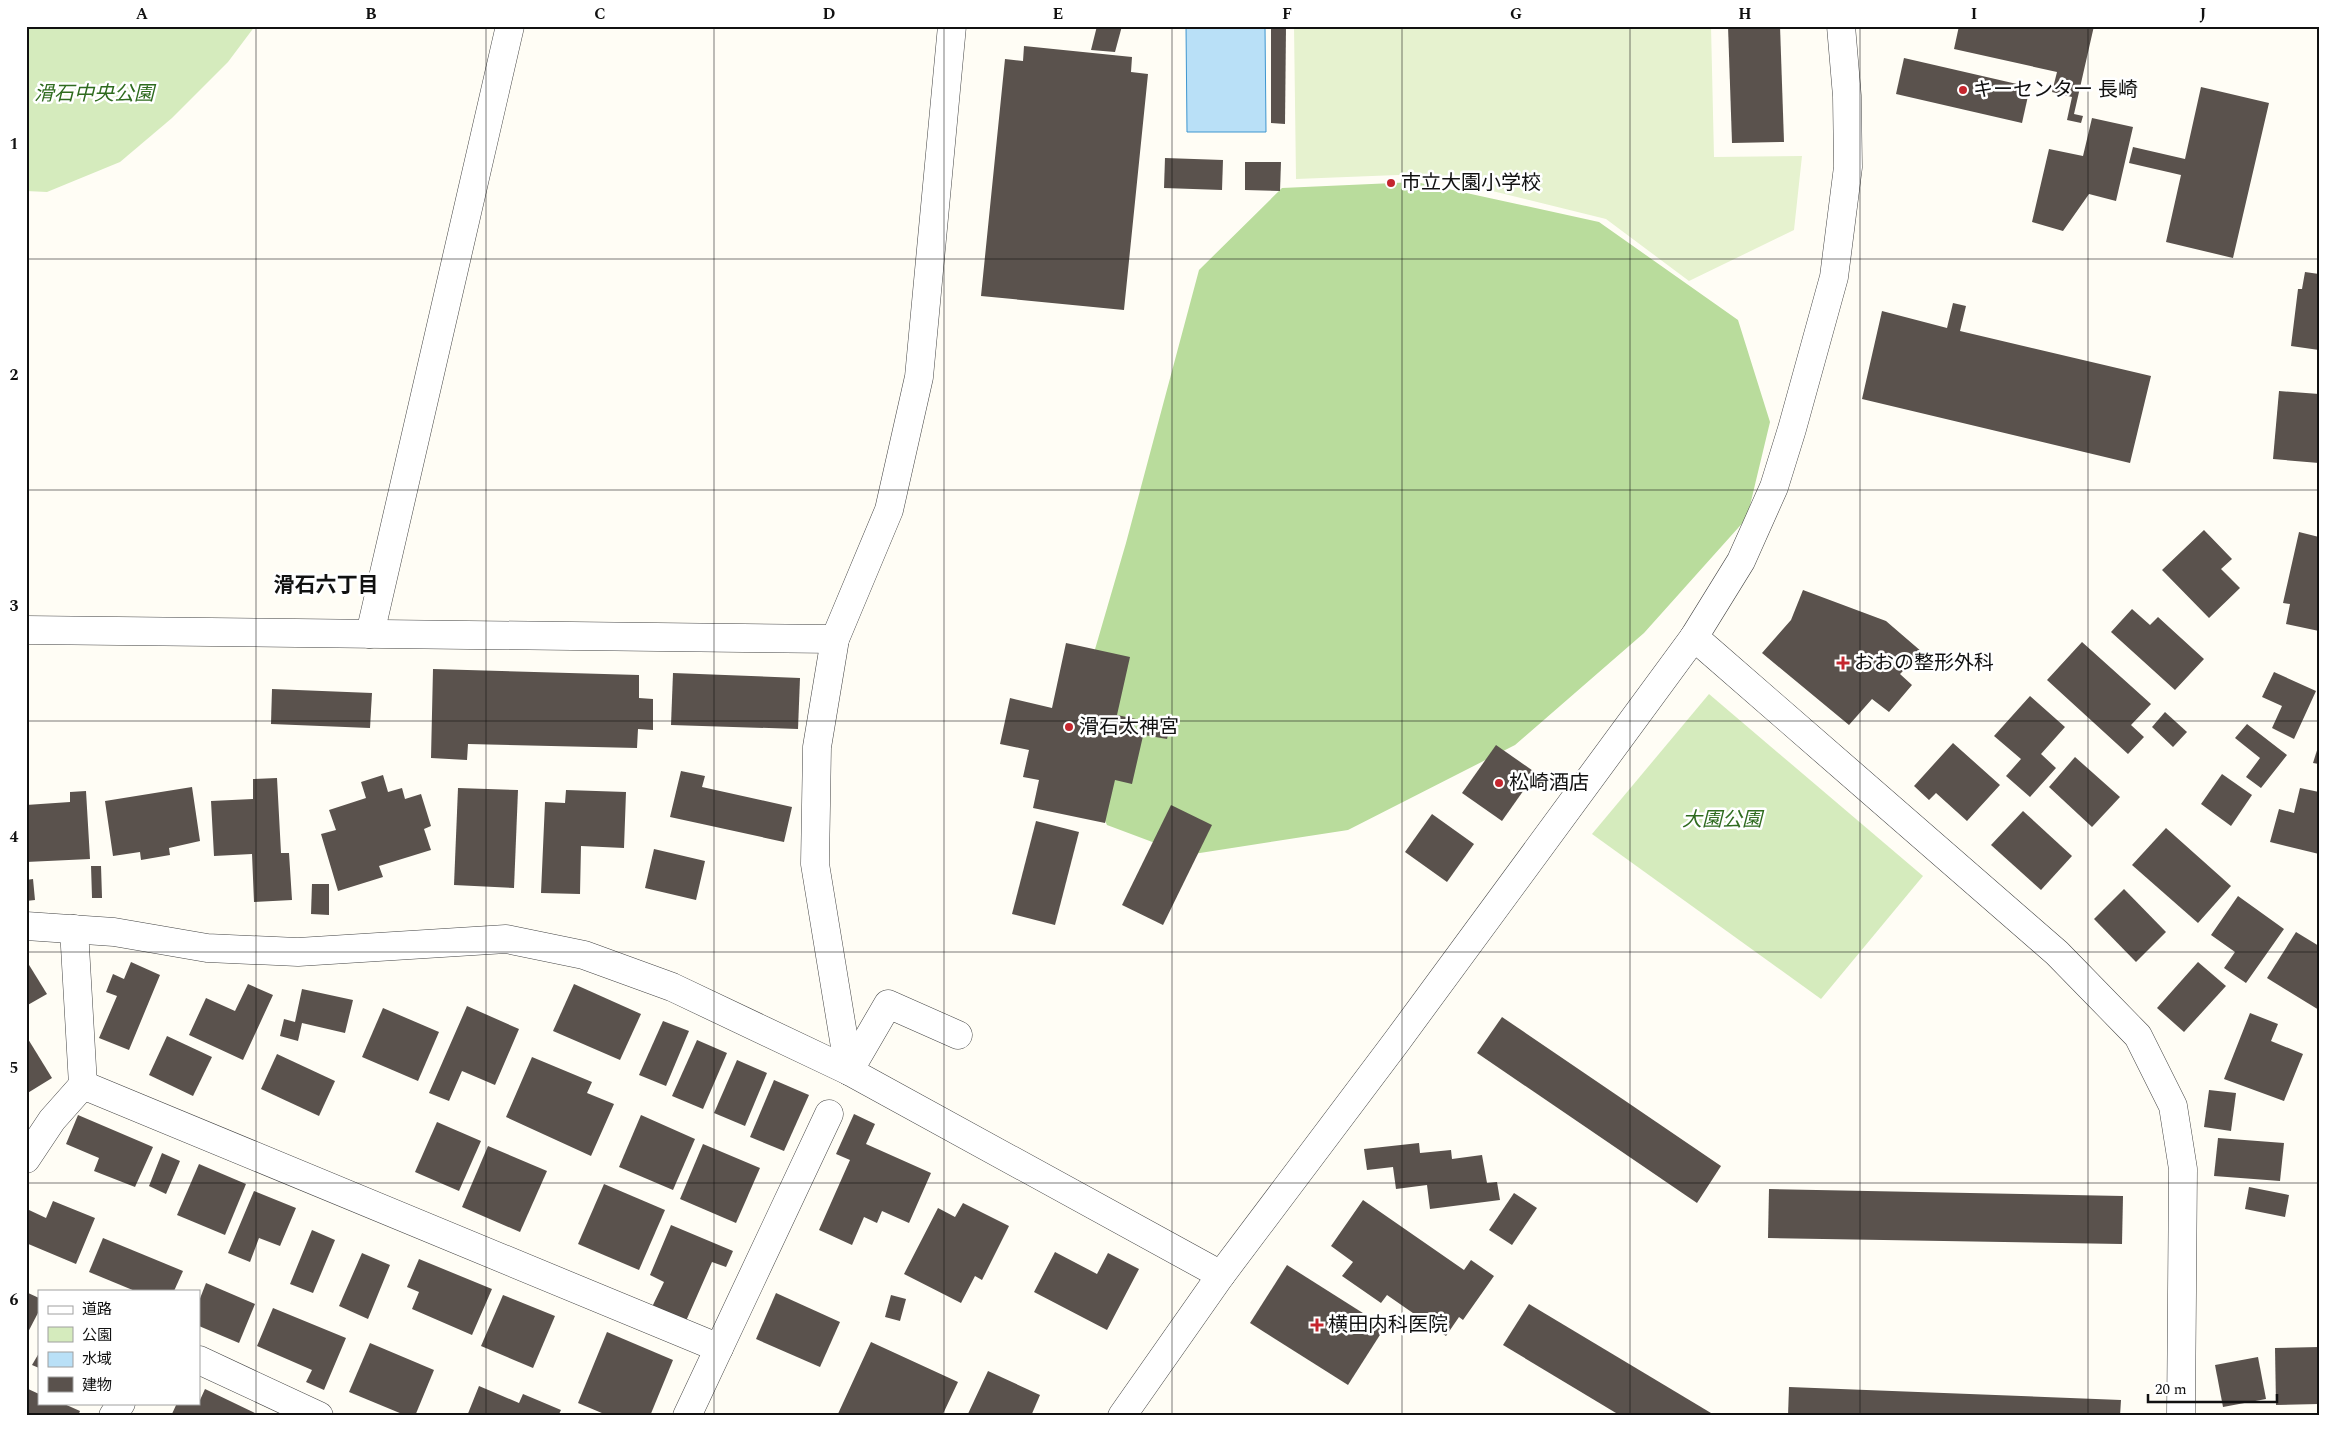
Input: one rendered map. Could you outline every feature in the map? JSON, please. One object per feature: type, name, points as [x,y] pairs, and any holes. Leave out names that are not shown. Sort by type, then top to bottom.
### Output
[{"type":"street","points":[[370,634],[510,26]]},
{"type":"street","points":[[849,1071],[815,864],[817,747],[836,639],[889,510],[919,377],[952,26]]},
{"type":"street","points":[[1128,1414],[1221,1275],[1403,1034],[1694,637],[1741,561],[1774,486],[1792,429],[1834,277],[1848,167],[1847,96],[1841,26]]},
{"type":"street","points":[[26,630],[836,639]]},
{"type":"street","points":[[1694,637],[2057,953],[2138,1036],[2173,1106],[2183,1169],[2181,1416]]},
{"type":"street","points":[[26,926],[114,932],[207,948],[298,952],[506,939],[584,954],[672,987],[849,1071],[1221,1275]]},
{"type":"street","points":[[26,1158],[52,1120],[84,1086],[74,929]]},
{"type":"street","points":[[849,1071],[888,1004],[958,1035]]},
{"type":"street","points":[[84,1086],[719,1348]]},
{"type":"street","points":[[687,1416],[829,1114]]},
{"type":"street","points":[[200,1360],[319,1416]]},
{"type":"street","points":[[113,1416],[120,1404]]},
{"type":"green space","name":"滑石中央公園","points":[[26,26],[255,26],[228,62],[172,118],[120,162],[47,192],[26,191]]},
{"type":"green space","points":[[1294,26],[1711,26],[1714,157],[1802,156],[1794,230],[1689,281],[1606,219],[1423,174],[1296,179]]},
{"type":"green space","points":[[1416,182],[1599,222],[1738,320],[1770,422],[1747,518],[1644,633],[1515,745],[1348,830],[1187,855],[1107,825],[1070,744],[1199,270],[1282,188]]},
{"type":"green space","name":"大園公園","points":[[1709,694],[1923,876],[1821,999],[1592,834]]},
{"type":"water","points":[[1186,26],[1265,26],[1266,132],[1187,132]]},
{"type":"building","points":[[1097,26],[1122,26],[1115,52],[1091,50]]},
{"type":"building","points":[[1271,26],[1286,26],[1285,124],[1271,123]]},
{"type":"building","points":[[1728,26],[1780,26],[1784,142],[1732,143]]},
{"type":"building","points":[[1959,26],[2094,26],[2074,114],[2083,116],[2081,123],[2067,120],[2072,97],[2052,92],[2057,72],[1954,49]]},
{"type":"building","points":[[1024,46],[1132,57],[1131,72],[1148,74],[1124,310],[981,296],[1005,59],[1023,61]]},
{"type":"building","name":"キーセンター 長崎","points":[[1904,58],[2030,87],[2022,123],[1896,94]]},
{"type":"building","points":[[2201,87],[2269,103],[2233,258],[2166,242],[2181,175],[2129,163],[2133,147],[2185,159]]},
{"type":"building","points":[[2092,118],[2133,127],[2116,201],[2089,194],[2063,231],[2032,222],[2049,149],[2083,156]]},
{"type":"building","points":[[1165,158],[1223,160],[1222,190],[1164,188]]},
{"type":"building","points":[[1245,162],[1281,162],[1280,191],[1245,190]]},
{"type":"building","points":[[2305,272],[2319,274],[2319,350],[2291,346],[2298,289],[2302,289]]},
{"type":"building","points":[[1953,303],[1966,306],[1960,331],[2151,376],[2130,463],[1862,399],[1882,311],[1947,328]]},
{"type":"building","points":[[2279,391],[2319,394],[2319,463],[2273,459]]},
{"type":"building","points":[[2204,530],[2232,559],[2221,569],[2240,588],[2209,618],[2162,570]]},
{"type":"building","points":[[2299,532],[2319,537],[2319,631],[2286,624],[2290,604],[2283,603]]},
{"type":"building","name":"おおの整形外科","points":[[1803,590],[1886,621],[1922,652],[1900,674],[1912,685],[1889,712],[1872,699],[1849,725],[1762,653],[1791,620]]},
{"type":"building","points":[[2132,609],[2150,625],[2158,617],[2204,659],[2175,690],[2111,632]]},
{"type":"building","points":[[2082,642],[2151,704],[2131,725],[2144,737],[2128,754],[2047,680]]},
{"type":"building","name":"滑石太神宮","points":[[1066,643],[1130,657],[1117,715],[1136,719],[1133,734],[1143,736],[1132,784],[1115,780],[1105,823],[1033,808],[1039,780],[1023,777],[1029,750],[1000,744],[1010,698],[1052,708]]},
{"type":"building","points":[[433,669],[639,675],[639,698],[653,699],[653,730],[638,729],[637,748],[468,744],[467,760],[431,758]]},
{"type":"building","points":[[2274,672],[2316,691],[2294,739],[2272,728],[2282,706],[2262,697]]},
{"type":"building","points":[[673,673],[800,678],[798,729],[671,725]]},
{"type":"building","points":[[272,689],[372,693],[370,728],[271,724]]},
{"type":"building","points":[[2030,696],[2065,727],[2041,754],[2056,768],[2030,797],[2006,776],[2021,759],[1994,736]]},
{"type":"building","points":[[2165,712],[2187,732],[2173,747],[2152,727]]},
{"type":"building","points":[[1149,716],[1172,720],[1167,739],[1144,735]]},
{"type":"building","points":[[2247,724],[2287,755],[2261,788],[2246,777],[2260,758],[2235,738]]},
{"type":"building","points":[[1953,743],[2000,785],[1967,821],[1936,793],[1929,800],[1914,786]]},
{"type":"building","points":[[2319,744],[2319,764],[2313,763]]},
{"type":"building","name":"松崎酒店","points":[[1496,745],[1536,773],[1502,821],[1462,793]]},
{"type":"building","points":[[2075,757],[2120,797],[2092,827],[2049,787]]},
{"type":"building","points":[[681,771],[705,776],[702,787],[792,807],[784,842],[670,817]]},
{"type":"building","points":[[2222,774],[2252,795],[2231,826],[2201,804]]},
{"type":"building","points":[[383,775],[388,792],[402,788],[405,799],[421,794],[431,826],[424,829],[431,850],[379,866],[383,877],[338,891],[321,834],[336,830],[329,810],[366,798],[361,782]]},
{"type":"building","points":[[277,778],[281,853],[289,853],[292,900],[254,902],[252,854],[214,856],[211,801],[253,799],[253,779]]},
{"type":"building","points":[[192,787],[200,841],[169,848],[170,855],[141,860],[140,852],[113,856],[105,801]]},
{"type":"building","points":[[458,788],[518,790],[514,888],[454,885]]},
{"type":"building","points":[[2300,788],[2319,792],[2319,854],[2270,842],[2279,809],[2294,813]]},
{"type":"building","points":[[566,790],[626,792],[624,848],[581,846],[580,894],[541,893],[545,802],[565,803]]},
{"type":"building","points":[[86,791],[90,859],[26,862],[26,805],[70,802],[70,792]]},
{"type":"building","points":[[1171,805],[1212,825],[1163,925],[1122,905]]},
{"type":"building","points":[[2023,811],[2072,856],[2041,890],[1991,845]]},
{"type":"building","points":[[1432,814],[1474,844],[1447,882],[1405,852]]},
{"type":"building","points":[[1036,821],[1079,832],[1055,925],[1012,914]]},
{"type":"building","points":[[2166,828],[2231,886],[2198,923],[2132,865]]},
{"type":"building","points":[[654,849],[705,861],[696,900],[645,888]]},
{"type":"building","points":[[91,866],[101,866],[102,898],[92,898]]},
{"type":"building","points":[[33,879],[35,900],[26,901],[26,880]]},
{"type":"building","points":[[312,884],[329,884],[329,915],[311,914]]},
{"type":"building","points":[[2124,889],[2166,932],[2136,962],[2094,919]]},
{"type":"building","points":[[2238,896],[2284,929],[2246,983],[2224,968],[2235,952],[2211,935]]},
{"type":"building","points":[[2296,932],[2319,946],[2319,1010],[2267,978]]},
{"type":"building","points":[[26,960],[47,994],[26,1006]]},
{"type":"building","points":[[131,962],[160,975],[129,1050],[99,1038],[117,996],[106,992],[113,974],[124,979]]},
{"type":"building","points":[[2198,962],[2226,986],[2184,1032],[2157,1008]]},
{"type":"building","points":[[248,984],[273,995],[243,1060],[189,1035],[206,998],[235,1011]]},
{"type":"building","points":[[574,984],[641,1014],[620,1060],[553,1031]]},
{"type":"building","points":[[302,989],[353,1000],[345,1033],[302,1023],[298,1041],[280,1036],[284,1019],[295,1022]]},
{"type":"building","points":[[467,1006],[519,1029],[495,1085],[462,1071],[449,1101],[429,1093]]},
{"type":"building","points":[[383,1008],[439,1032],[418,1081],[362,1057]]},
{"type":"building","points":[[2250,1013],[2278,1024],[2271,1041],[2303,1054],[2284,1101],[2224,1079]]},
{"type":"building","points":[[1502,1017],[1721,1166],[1697,1203],[1477,1053]]},
{"type":"building","points":[[663,1021],[689,1031],[666,1086],[639,1075]]},
{"type":"building","points":[[167,1036],[212,1057],[193,1096],[149,1075]]},
{"type":"building","points":[[28,1039],[52,1078],[26,1094],[26,1040]]},
{"type":"building","points":[[697,1040],[727,1053],[703,1109],[672,1096]]},
{"type":"building","points":[[277,1054],[335,1081],[319,1116],[261,1089]]},
{"type":"building","points":[[532,1057],[592,1082],[587,1093],[614,1104],[591,1156],[506,1117]]},
{"type":"building","points":[[737,1060],[767,1073],[745,1126],[714,1113]]},
{"type":"building","points":[[774,1080],[809,1095],[784,1151],[750,1137]]},
{"type":"building","points":[[2209,1090],[2236,1093],[2231,1131],[2204,1127]]},
{"type":"building","points":[[854,1114],[875,1124],[866,1144],[931,1173],[909,1223],[882,1211],[877,1223],[864,1217],[852,1245],[819,1230],[850,1160],[836,1154]]},
{"type":"building","points":[[78,1115],[153,1147],[135,1187],[94,1171],[99,1158],[66,1144]]},
{"type":"building","points":[[641,1115],[695,1139],[673,1190],[619,1167]]},
{"type":"building","points":[[437,1122],[481,1141],[459,1191],[415,1172]]},
{"type":"building","points":[[2218,1138],[2284,1143],[2280,1181],[2214,1176]]},
{"type":"building","points":[[1419,1143],[1420,1153],[1451,1150],[1452,1159],[1482,1155],[1487,1183],[1497,1182],[1500,1200],[1430,1209],[1427,1185],[1396,1189],[1393,1167],[1367,1170],[1364,1149]]},
{"type":"building","points":[[703,1144],[760,1168],[736,1223],[680,1199]]},
{"type":"building","points":[[488,1146],[547,1171],[520,1232],[462,1207]]},
{"type":"building","points":[[162,1153],[180,1161],[166,1194],[149,1186]]},
{"type":"building","points":[[199,1164],[246,1184],[225,1235],[177,1215]]},
{"type":"building","points":[[604,1184],[665,1210],[639,1270],[578,1244]]},
{"type":"building","points":[[2249,1187],[2289,1195],[2285,1217],[2245,1209]]},
{"type":"building","points":[[1769,1189],[2123,1196],[2122,1244],[1768,1238]]},
{"type":"building","points":[[254,1191],[296,1208],[280,1246],[259,1238],[250,1262],[228,1253]]},
{"type":"building","points":[[1514,1193],[1537,1208],[1512,1245],[1489,1230]]},
{"type":"building","points":[[1363,1200],[1464,1270],[1471,1260],[1494,1276],[1463,1320],[1459,1317],[1446,1336],[1387,1295],[1381,1303],[1342,1276],[1353,1262],[1331,1246]]},
{"type":"building","points":[[53,1201],[95,1218],[76,1264],[26,1243],[26,1216],[29,1210],[46,1218]]},
{"type":"building","points":[[963,1203],[1009,1226],[982,1280],[975,1276],[961,1303],[904,1274],[938,1208],[955,1217]]},
{"type":"building","points":[[671,1225],[733,1251],[726,1267],[712,1262],[686,1321],[652,1307],[664,1282],[650,1275]]},
{"type":"building","points":[[312,1230],[335,1240],[313,1293],[290,1284]]},
{"type":"building","points":[[103,1238],[183,1271],[174,1290],[133,1290],[89,1272]]},
{"type":"building","points":[[1055,1252],[1097,1274],[1108,1253],[1139,1269],[1107,1330],[1034,1292]]},
{"type":"building","points":[[362,1253],[390,1265],[368,1319],[339,1306]]},
{"type":"building","points":[[419,1259],[492,1289],[472,1335],[412,1309],[419,1292],[407,1287]]},
{"type":"building","name":"横田内科医院","points":[[1287,1265],[1385,1327],[1348,1385],[1250,1323]]},
{"type":"building","points":[[206,1283],[255,1304],[239,1343],[200,1326],[200,1298]]},
{"type":"building","points":[[26,1292],[38,1298],[38,1313],[26,1336]]},
{"type":"building","points":[[776,1293],[840,1322],[820,1367],[756,1339]]},
{"type":"building","points":[[503,1295],[555,1316],[533,1368],[481,1346]]},
{"type":"building","points":[[891,1295],[906,1299],[900,1321],[885,1317]]},
{"type":"building","points":[[1529,1304],[1716,1416],[1621,1416],[1503,1345]]},
{"type":"building","points":[[273,1308],[346,1338],[324,1390],[306,1382],[312,1370],[257,1346]]},
{"type":"building","points":[[607,1332],[673,1360],[650,1416],[609,1416],[578,1403]]},
{"type":"building","points":[[871,1342],[958,1382],[942,1416],[903,1416],[896,1413],[894,1416],[837,1416]]},
{"type":"building","points":[[370,1343],[434,1370],[415,1416],[407,1416],[349,1392]]},
{"type":"building","points":[[2319,1347],[2319,1404],[2276,1405],[2275,1348]]},
{"type":"building","points":[[38,1355],[38,1368],[32,1365]]},
{"type":"building","points":[[2258,1357],[2266,1399],[2223,1407],[2215,1365]]},
{"type":"building","points":[[988,1371],[1040,1395],[1031,1416],[967,1416]]},
{"type":"building","points":[[479,1386],[519,1403],[523,1394],[561,1410],[558,1416],[467,1416]]},
{"type":"building","points":[[1789,1387],[2121,1400],[2120,1416],[1788,1416]]},
{"type":"building","points":[[26,1388],[38,1394],[38,1404],[64,1404],[80,1411],[78,1416],[26,1416]]},
{"type":"building","points":[[205,1389],[261,1416],[171,1416],[177,1404],[200,1404]]},
{"type":"place","name":"キーセンター 長崎","points":[[1963,90]]},
{"type":"place","name":"市立大園小学校","points":[[1391,183]]},
{"type":"place","name":"おおの整形外科","points":[[1843,663]]},
{"type":"place","name":"滑石太神宮","points":[[1069,727]]},
{"type":"place","name":"松崎酒店","points":[[1499,783]]},
{"type":"place","name":"横田内科医院","points":[[1317,1325]]},
{"type":"district","name":"滑石六丁目","points":[[326,586]]}]
